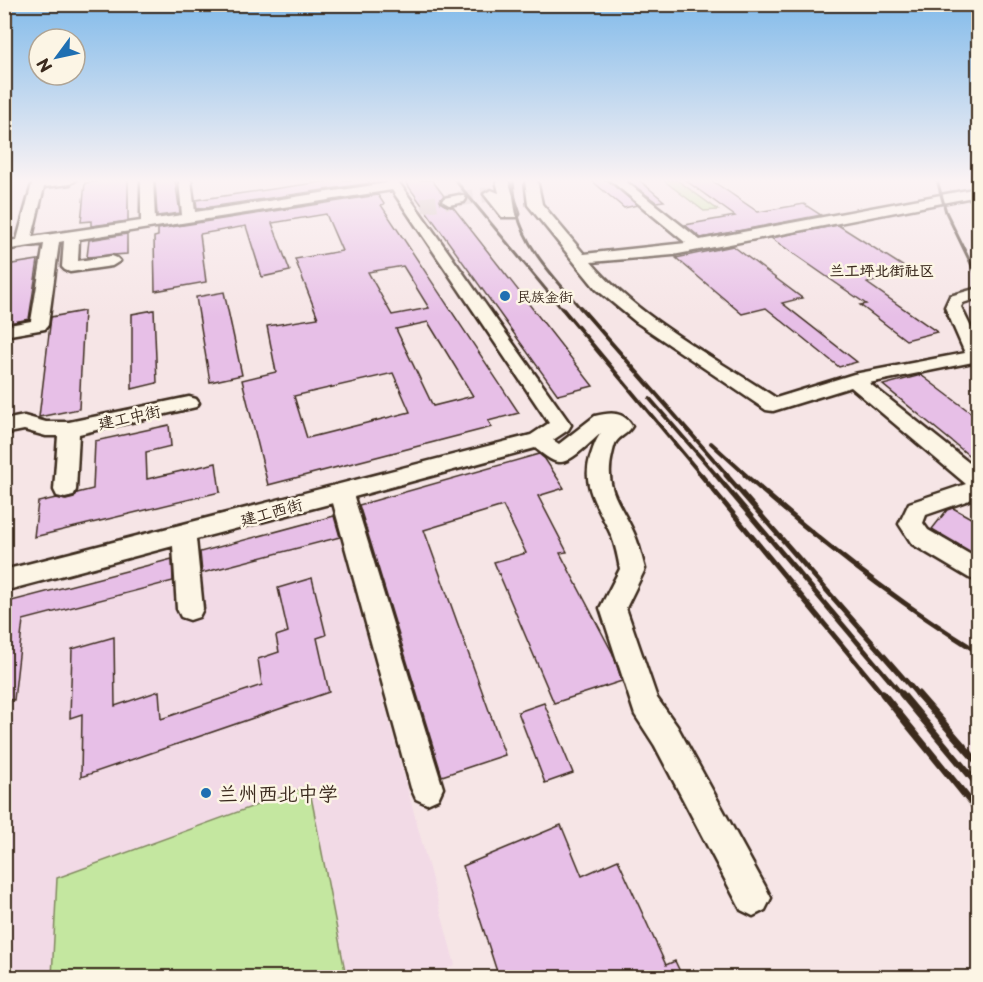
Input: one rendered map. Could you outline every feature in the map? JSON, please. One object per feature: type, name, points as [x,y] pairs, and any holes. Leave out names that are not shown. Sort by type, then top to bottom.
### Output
[{"type":"street","points":[[23,243],[27,226]]},
{"type":"street","points":[[4,246],[136,226]]},
{"type":"street","points":[[429,226],[561,425]]},
{"type":"street","points":[[552,226],[602,286],[642,318],[773,405],[854,380],[977,358],[953,307],[956,300],[978,293]]},
{"type":"street","points":[[673,226],[697,245]]},
{"type":"street","points":[[579,259],[697,245],[799,226]]},
{"type":"street","points":[[72,236],[70,267],[112,261]]},
{"type":"street","points":[[4,331],[39,325],[52,239]]},
{"type":"street","points":[[854,380],[978,482]]},
{"type":"street","points":[[523,399],[561,425]]},
{"type":"street","name":"建工中街","points":[[4,427],[24,423],[46,429],[69,429],[189,403]]},
{"type":"street","points":[[561,425],[538,440],[560,454],[602,421],[614,419],[622,426],[620,431],[611,434],[605,442],[598,468],[599,485],[607,506],[624,537],[633,569],[614,608],[645,705],[666,736],[753,898]]},
{"type":"street","points":[[65,490],[69,429]]},
{"type":"street","name":"建工西街","points":[[4,581],[538,440]]},
{"type":"street","points":[[978,489],[917,509],[911,524],[920,537],[978,571]]},
{"type":"street","points":[[341,492],[427,788]]},
{"type":"street","points":[[184,534],[190,609]]},
{"type":"shaded area","name":"兰州西北中学","points":[[339,535],[455,965],[426,978],[5,978],[5,622]]},
{"type":"green space","points":[[309,786],[346,976],[52,977],[57,878]]},
{"type":"building","points":[[179,226],[273,226],[290,271],[262,277],[246,226],[200,234],[206,282],[155,291],[154,237],[158,236],[158,229]]},
{"type":"building","points":[[331,226],[395,226],[519,413],[488,421],[492,427],[268,485],[242,380],[276,372],[267,326],[318,318],[295,259],[342,251]],"holes":[[[403,266],[429,308],[392,315],[368,272]],[[428,322],[473,396],[433,406],[396,329]],[[393,373],[410,412],[307,438],[294,396]]]},
{"type":"building","name":"民族金街","points":[[437,226],[468,226],[593,386],[558,395]]},
{"type":"building","points":[[686,226],[765,226],[701,238]]},
{"type":"building","points":[[839,226],[912,272],[867,283],[937,332],[906,340],[860,305],[866,304],[771,238]]},
{"type":"building","points":[[127,234],[127,254],[87,257],[89,240]]},
{"type":"building","points":[[733,246],[802,298],[782,303],[857,362],[839,367],[766,308],[742,314],[676,258]]},
{"type":"building","points":[[38,260],[29,319],[4,324],[6,265]]},
{"type":"building","points":[[224,292],[242,375],[210,382],[196,297]]},
{"type":"building","points":[[154,310],[157,383],[132,389],[132,314]]},
{"type":"building","points":[[84,311],[79,409],[39,417],[51,317]]},
{"type":"building","points":[[921,375],[978,418],[978,463],[883,385]]},
{"type":"building","points":[[169,425],[171,446],[146,452],[147,479],[216,463],[220,492],[34,537],[38,502],[56,498],[66,500],[74,498],[77,493],[93,489],[95,441]]},
{"type":"building","points":[[539,454],[545,459],[564,488],[538,496],[567,552],[560,553],[613,654],[622,681],[554,703],[494,562],[526,553],[503,506],[424,530],[505,755],[442,776],[359,505]]},
{"type":"building","points":[[953,508],[978,522],[978,556],[932,529],[947,510]]},
{"type":"building","points":[[334,516],[340,537],[202,573],[200,552]]},
{"type":"building","points":[[172,559],[173,581],[23,620],[14,700],[4,699],[4,603]]},
{"type":"building","points":[[312,578],[326,635],[317,638],[329,692],[81,777],[82,714],[70,718],[72,649],[114,637],[115,706],[159,691],[161,719],[262,685],[258,659],[279,652],[276,636],[288,632],[278,588]]},
{"type":"building","points":[[544,703],[573,773],[545,783],[518,712]]},
{"type":"building","points":[[561,825],[582,876],[618,860],[666,965],[675,961],[683,978],[499,978],[463,866]]},
{"type":"railway","points":[[493,226],[562,309]]},
{"type":"railway","points":[[521,226],[543,264],[581,309]]},
{"type":"railway","points":[[953,226],[978,278]]},
{"type":"railway","points":[[561,307],[702,476]]},
{"type":"railway","points":[[580,307],[728,476]]},
{"type":"railway","points":[[650,399],[717,476]]},
{"type":"railway","points":[[711,443],[747,476]]},
{"type":"railway","points":[[701,475],[884,696]]},
{"type":"railway","points":[[716,475],[903,696]]},
{"type":"railway","points":[[726,475],[919,696]]},
{"type":"railway","points":[[745,475],[857,568],[916,612],[978,652]]},
{"type":"railway","points":[[883,694],[978,811]]},
{"type":"railway","points":[[902,694],[978,785]]},
{"type":"railway","points":[[918,694],[978,763]]},
{"type":"place","name":"民族金街","points":[[505,296]]},
{"type":"place","name":"兰州西北中学","points":[[206,793]]},
{"type":"district","name":"兰工坪北街社区","points":[[882,269]]}]
